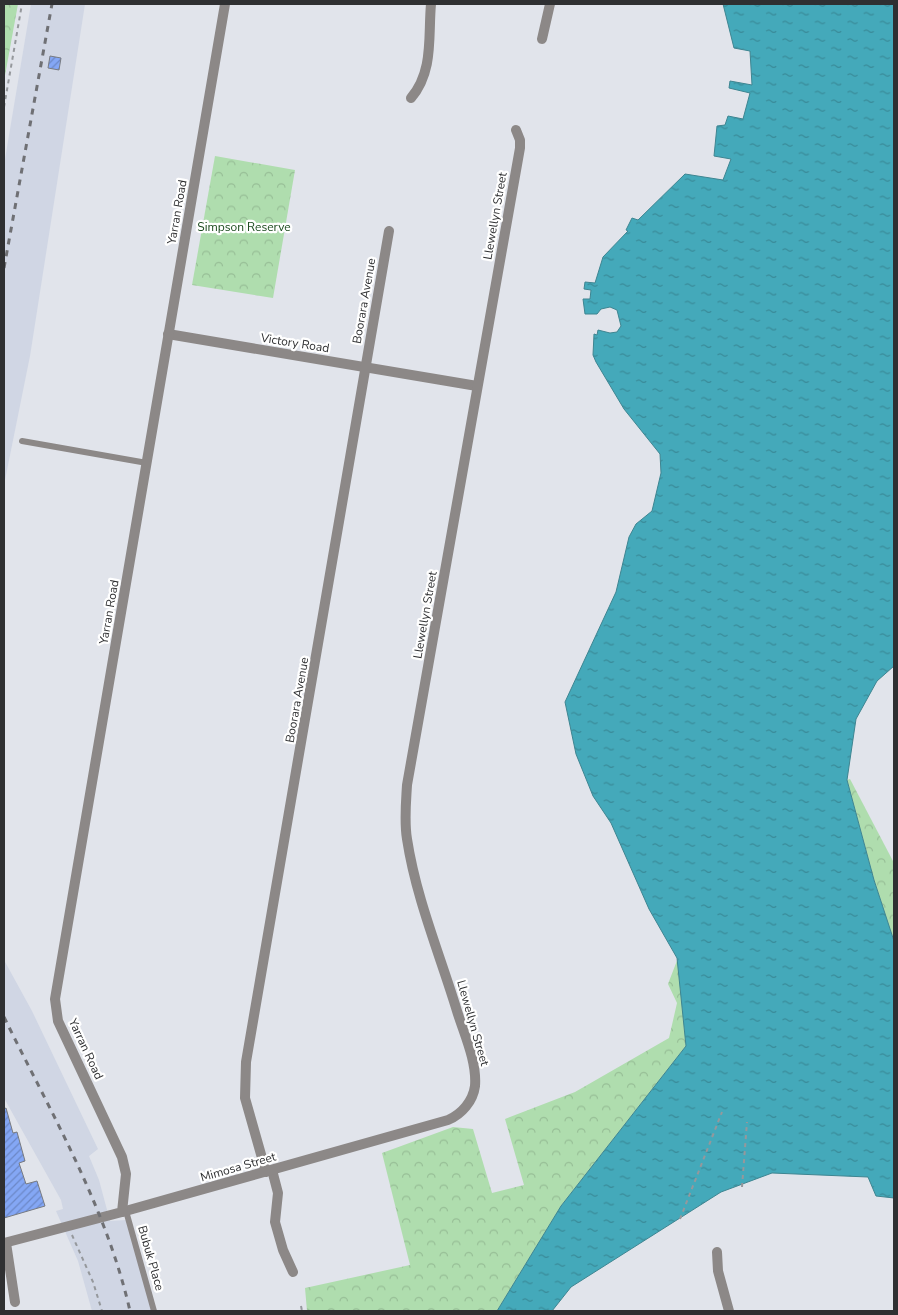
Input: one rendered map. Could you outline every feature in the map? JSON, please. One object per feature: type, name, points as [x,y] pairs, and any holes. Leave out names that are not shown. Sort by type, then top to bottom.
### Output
[{"type":"street","name":"Yarran Road","points":[[121,1212],[126,1174],[122,1157],[58,1021],[55,999],[226,4]]},
{"type":"street","points":[[411,98],[423,82],[431,40],[431,4]]},
{"type":"street","points":[[542,39],[550,4]]},
{"type":"street","name":"Llewellyn Street","points":[[470,1100],[475,1074],[444,967],[417,885],[406,837],[405,814],[407,785],[520,148],[520,140],[516,130]]},
{"type":"street","name":"Boorara Avenue","points":[[293,1272],[285,1255],[275,1222],[278,1193],[245,1098],[246,1062],[389,231]]},
{"type":"street","name":"Victory Road","points":[[168,334],[478,386]]},
{"type":"street","name":"Mimosa Street","points":[[5,1243],[448,1120],[461,1112],[470,1100]]},
{"type":"street","points":[[5,1243],[15,1302]]},
{"type":"street","points":[[717,1252],[718,1271],[729,1311]]},
{"type":"lane","points":[[22,441],[147,463]]},
{"type":"lane","name":"Bubuk Place","points":[[121,1212],[154,1311]]},
{"type":"path","points":[[4,107],[22,4]]},
{"type":"path","points":[[680,1219],[722,1112]]},
{"type":"path","points":[[742,1187],[746,1122]]},
{"type":"path","points":[[66,1227],[76,1240],[93,1282],[102,1311]]},
{"type":"path","points":[[301,1306],[302,1311]]},
{"type":"shaded area","points":[[31,4],[85,4],[30,356],[4,485],[4,165]]},
{"type":"shaded area","points":[[4,960],[32,1011],[98,1149],[89,1156],[99,1180],[110,1221],[126,1220],[152,1311],[92,1311],[78,1261],[56,1211],[63,1209],[61,1200],[4,1098]]},
{"type":"green space","points":[[4,4],[18,4],[4,81]]},
{"type":"green space","name":"Simpson Reserve","points":[[215,156],[295,170],[273,298],[192,285]]},
{"type":"green space","points":[[850,779],[894,863],[894,941],[874,880],[847,780]]},
{"type":"green space","points":[[678,958],[686,1046],[561,1206],[497,1311],[307,1311],[305,1288],[410,1265],[382,1153],[453,1127],[473,1129],[492,1193],[524,1185],[505,1119],[575,1092],[669,1038],[677,1003],[668,984]]},
{"type":"water","points":[[723,4],[894,4],[894,666],[877,681],[856,719],[847,780],[874,880],[894,941],[894,1198],[876,1196],[868,1177],[772,1173],[721,1192],[571,1287],[552,1311],[497,1311],[561,1206],[686,1046],[677,958],[649,909],[611,823],[593,796],[576,754],[565,702],[616,592],[629,537],[636,524],[652,511],[661,473],[660,454],[624,409],[593,355],[594,334],[597,335],[598,330],[610,333],[617,332],[621,326],[617,310],[610,307],[601,309],[597,314],[585,314],[583,299],[590,299],[591,290],[584,289],[585,282],[595,283],[603,257],[628,231],[626,230],[632,218],[638,220],[685,174],[723,180],[731,159],[714,156],[717,126],[725,125],[728,116],[743,119],[750,93],[729,88],[730,81],[752,85],[750,51],[734,48]]},
{"type":"building","points":[[50,56],[61,58],[59,70],[48,68]]},
{"type":"building","points":[[6,1108],[13,1133],[17,1132],[25,1161],[19,1163],[26,1184],[37,1181],[45,1206],[4,1218],[4,1109]]},
{"type":"railway","points":[[4,268],[52,4]]},
{"type":"railway","points":[[4,1017],[92,1197],[120,1272],[130,1311]]}]
